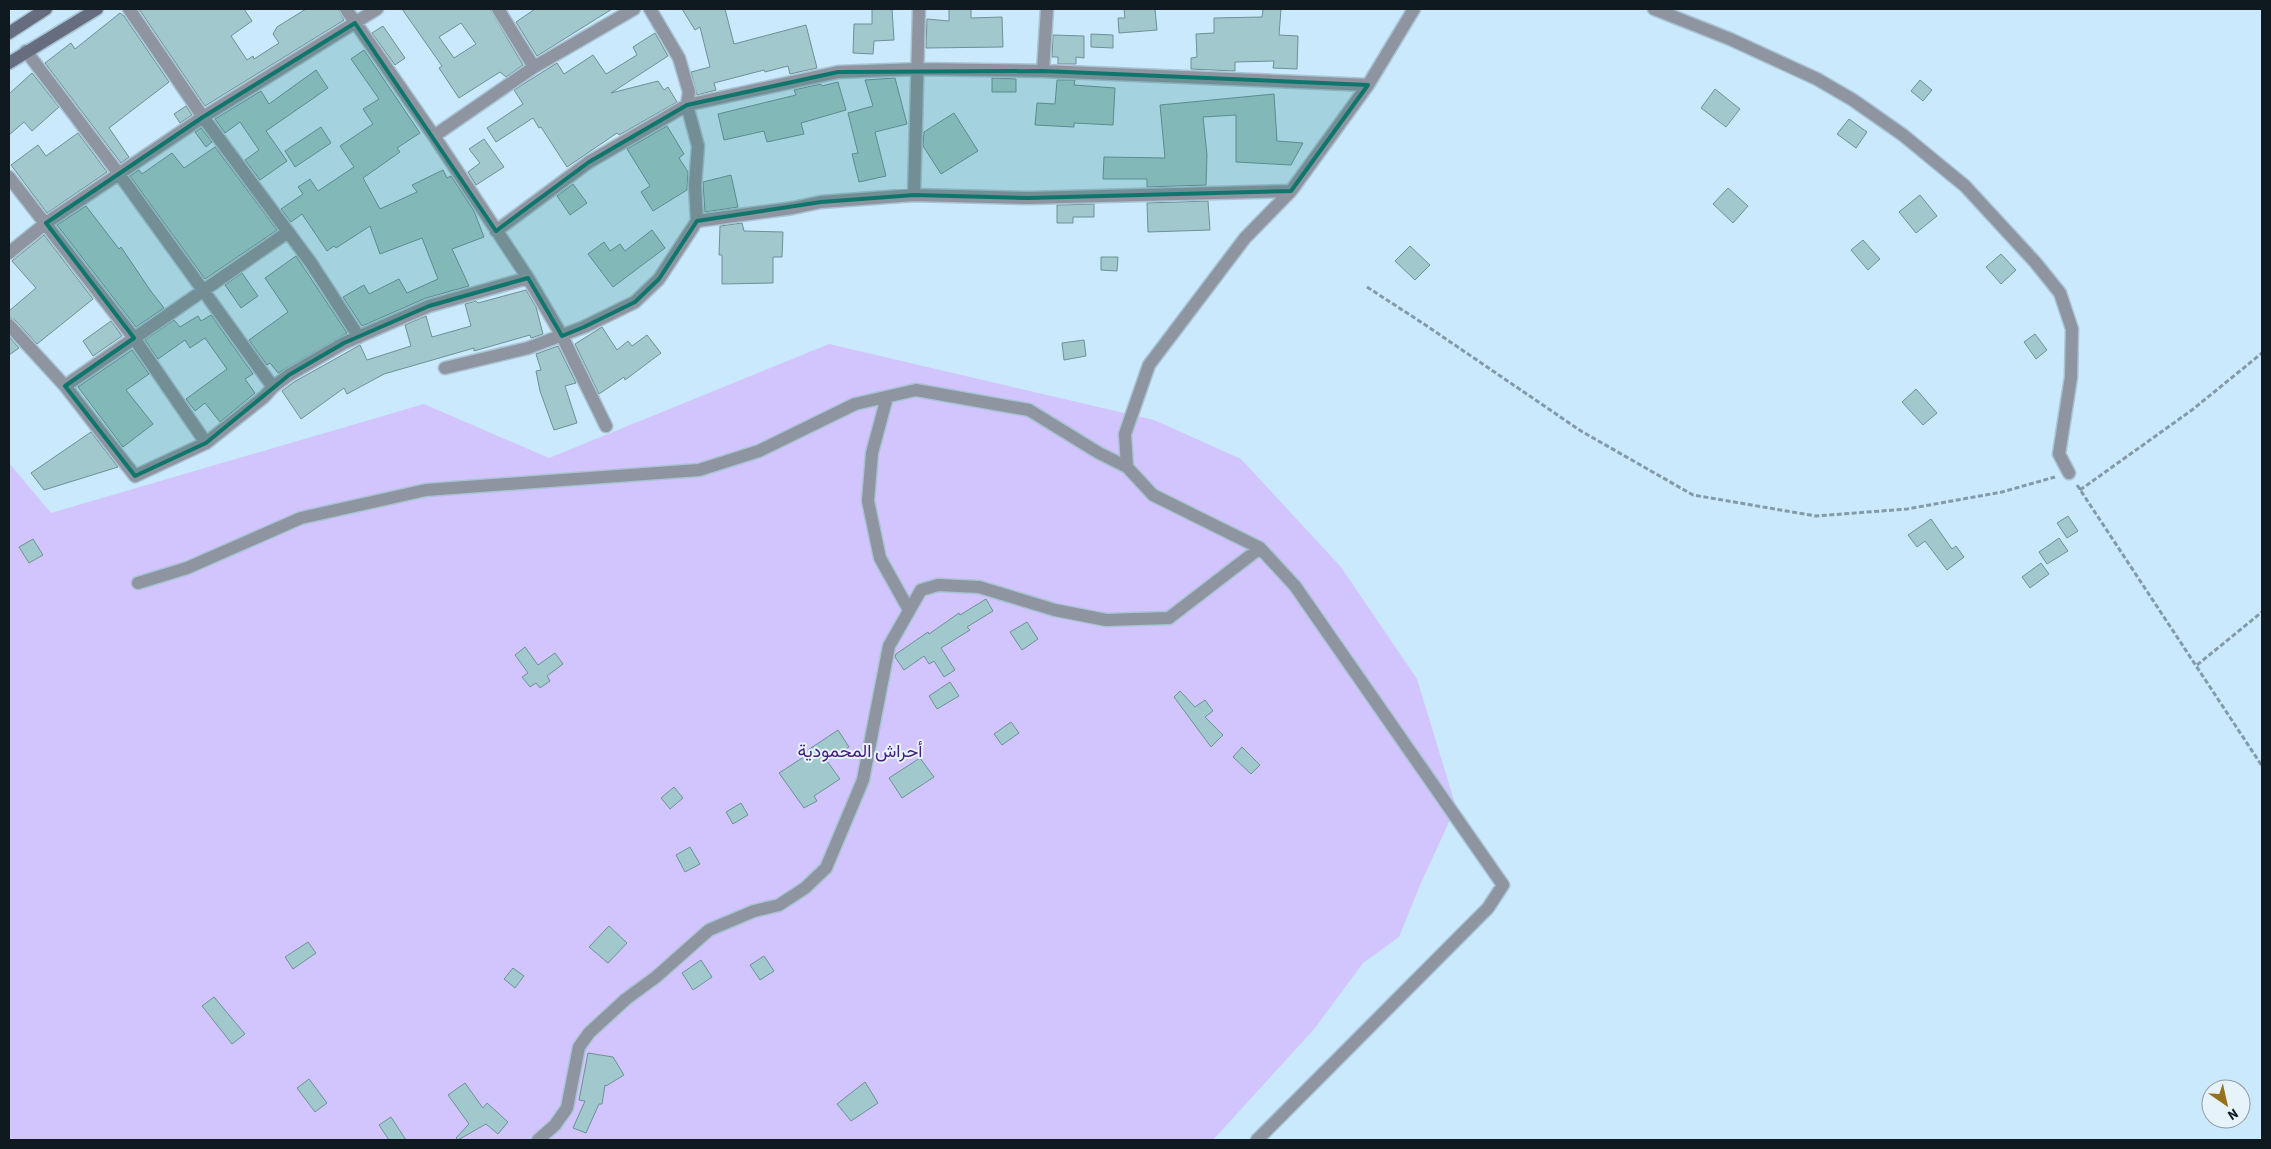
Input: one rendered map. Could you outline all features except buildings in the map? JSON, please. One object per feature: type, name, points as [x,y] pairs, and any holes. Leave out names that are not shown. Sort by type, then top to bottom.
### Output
[{"type":"main road","points":[[9,63],[97,9]]},
{"type":"main road","points":[[9,33],[40,11]]},
{"type":"street","points":[[129,9],[203,117],[288,232],[359,337]]},
{"type":"street","points":[[346,9],[434,136],[528,278],[562,336],[606,426]]},
{"type":"street","points":[[9,252],[46,223],[203,117],[377,9]]},
{"type":"street","points":[[498,9],[534,66]]},
{"type":"street","points":[[434,136],[534,66],[634,9]]},
{"type":"street","points":[[445,368],[528,348],[584,327],[634,302],[659,279],[697,220],[695,185],[698,146],[687,105],[689,92],[679,58],[650,9]]},
{"type":"street","points":[[914,195],[919,9]]},
{"type":"street","points":[[1043,70],[1047,9]]},
{"type":"street","points":[[1127,467],[1125,434],[1149,365],[1245,238],[1291,190],[1368,85],[1414,9]]},
{"type":"street","points":[[1654,9],[1730,39],[1817,79],[1854,100],[1903,135],[1965,186],[2035,262],[2060,293],[2072,328],[2071,377],[2060,454],[2069,473]]},
{"type":"street","points":[[26,51],[119,174],[203,293],[273,387]]},
{"type":"street","points":[[496,230],[589,162],[687,105],[838,72],[918,68],[1043,70],[1368,85]]},
{"type":"street","points":[[9,177],[134,338],[206,443]]},
{"type":"street","points":[[697,220],[793,208],[821,202],[914,195],[1028,198],[1291,190]]},
{"type":"street","points":[[65,386],[203,293],[288,232]]},
{"type":"street","points":[[9,324],[65,386],[135,476],[206,443],[264,397],[273,387],[297,370],[344,343],[429,306],[528,278]]},
{"type":"street","points":[[138,583],[187,568],[257,539],[301,518],[426,490],[699,470],[759,452],[855,404],[916,390],[1029,410],[1099,453],[1127,467],[1153,495],[1260,548],[1295,586],[1503,885],[1488,908],[1257,1140]]},
{"type":"street","points":[[887,397],[872,453],[868,501],[880,558],[910,610]]},
{"type":"street","points":[[538,1140],[555,1125],[567,1108],[579,1047],[626,999],[656,977],[709,930],[754,911],[779,906],[805,888],[826,868],[863,780],[889,646],[921,590],[938,585],[971,586],[1055,610],[1106,620],[1169,618],[1260,548]]},
{"type":"path","points":[[1367,288],[1424,324],[1581,431],[1694,495],[1816,516],[1907,509],[2002,492],[2069,473],[2262,766]]},
{"type":"path","points":[[2080,490],[2192,410],[2262,353]]},
{"type":"path","points":[[2197,665],[2262,612]]},
{"type":"highlighted area","points":[[355,23],[496,231],[589,162],[687,105],[838,72],[1043,71],[1368,85],[1291,191],[1028,198],[914,195],[821,202],[697,221],[659,279],[635,302],[584,327],[562,336],[528,278],[429,306],[344,343],[289,375],[206,443],[135,476],[65,386],[134,338],[46,223],[203,117]]},
{"type":"green space","name":"أحراش المحمودية","points":[[829,344],[1154,420],[1241,459],[1341,567],[1417,679],[1456,807],[1420,885],[1399,937],[1363,963],[1315,1028],[1213,1140],[9,1140],[9,463],[51,513],[424,404],[549,458]]}]
